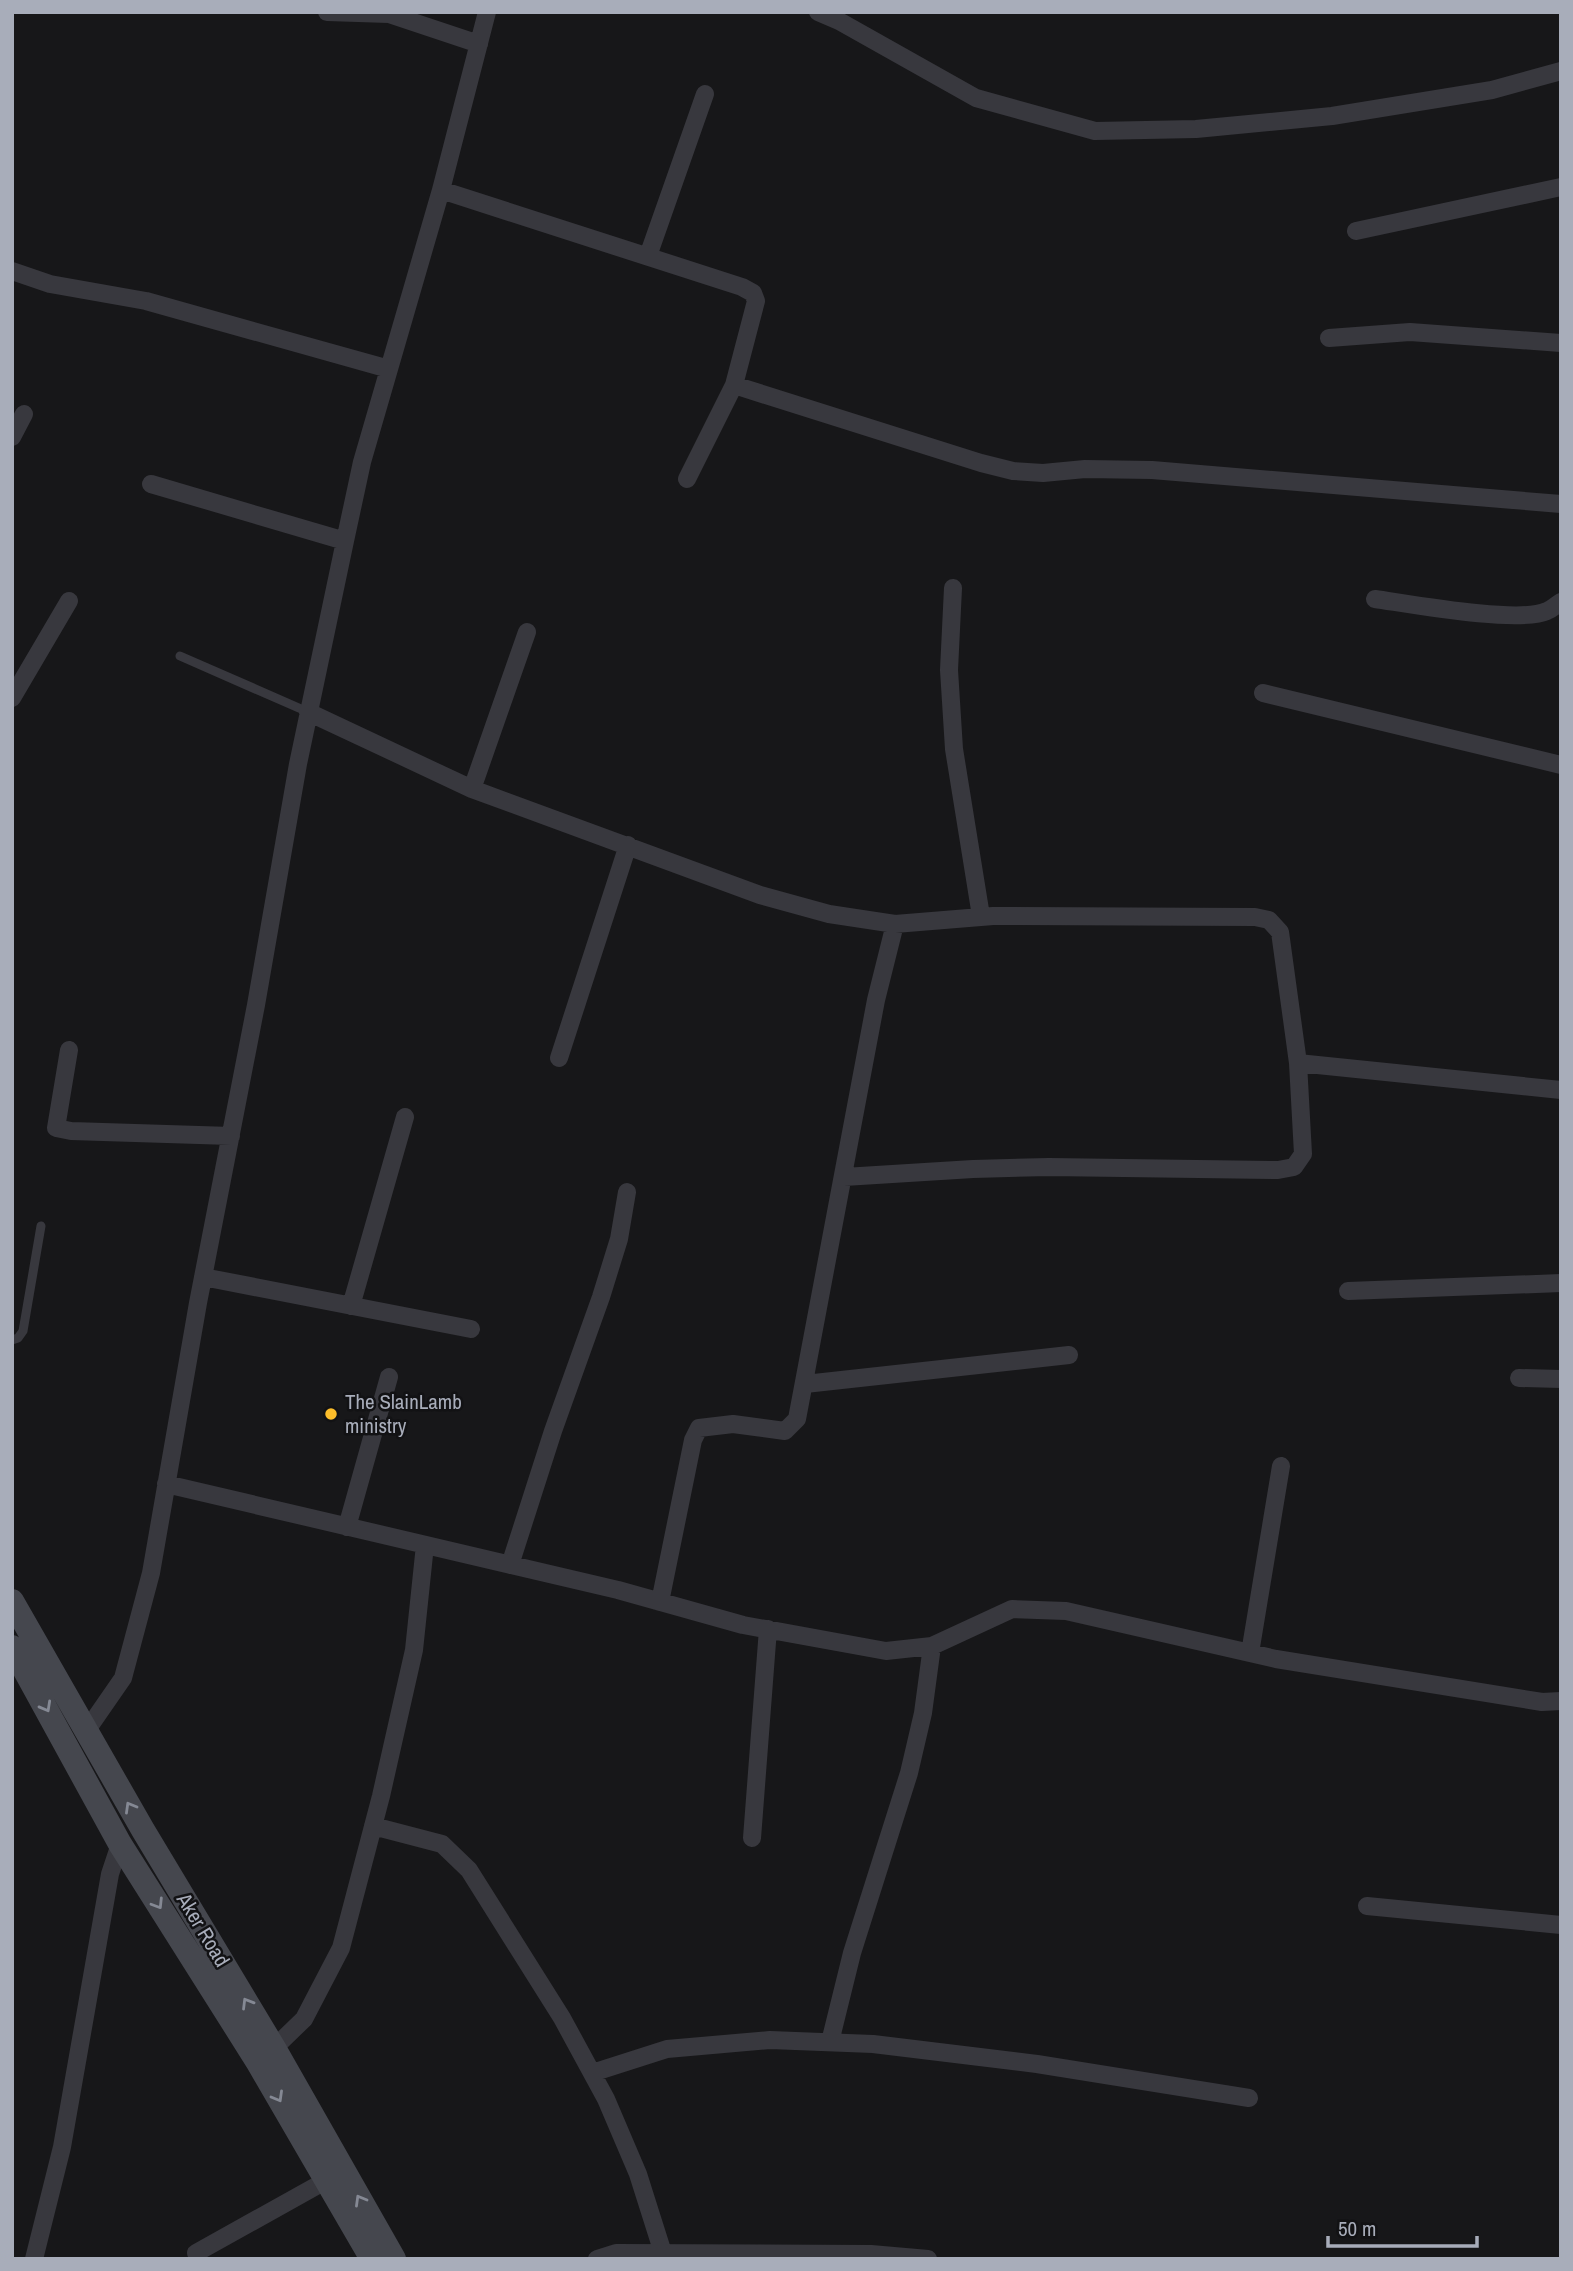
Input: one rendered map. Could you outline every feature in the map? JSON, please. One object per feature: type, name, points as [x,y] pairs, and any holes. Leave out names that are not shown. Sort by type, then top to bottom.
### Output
[{"type":"street","points":[[327,12],[388,14],[479,44]]},
{"type":"street","points":[[87,1730],[123,1678],[151,1573],[308,712],[362,462],[440,190],[487,12]]},
{"type":"street","points":[[818,12],[839,21],[976,98],[1095,131],[1196,130],[1332,116],[1492,90],[1561,71]]},
{"type":"street","points":[[648,257],[705,94]]},
{"type":"street","points":[[1356,231],[1561,187]]},
{"type":"street","points":[[440,190],[742,287],[755,297],[734,385],[687,479]]},
{"type":"street","points":[[12,271],[50,284],[146,301],[389,369]]},
{"type":"street","points":[[1329,338],[1410,332],[1561,343]]},
{"type":"street","points":[[734,385],[1013,471],[1043,473],[1085,469],[1152,470],[1561,504]]},
{"type":"street","points":[[12,438],[23,414]]},
{"type":"street","points":[[151,484],[345,541]]},
{"type":"street","points":[[953,588],[948,670],[954,749],[981,916]]},
{"type":"street","points":[[1374,599],[1487,613],[1525,614],[1546,612],[1561,602]]},
{"type":"street","points":[[12,698],[69,601]]},
{"type":"street","points":[[472,789],[527,632]]},
{"type":"street","points":[[1263,693],[1561,765]]},
{"type":"street","points":[[308,712],[472,789],[760,895],[829,914],[895,924],[981,916],[1255,917],[1269,920],[1280,932],[1298,1063],[1303,1154],[1294,1167],[1278,1170],[1049,1167],[844,1177]]},
{"type":"street","points":[[559,1058],[628,845]]},
{"type":"street","points":[[660,1602],[693,1440],[699,1428],[733,1424],[785,1431],[797,1419],[876,1000],[895,924]]},
{"type":"street","points":[[69,1050],[56,1128],[71,1131],[231,1136]]},
{"type":"street","points":[[1298,1063],[1561,1090]]},
{"type":"street","points":[[351,1306],[405,1117]]},
{"type":"street","points":[[510,1565],[553,1431],[601,1297],[619,1239],[627,1192]]},
{"type":"street","points":[[203,1277],[471,1329]]},
{"type":"street","points":[[1348,1292],[1561,1283]]},
{"type":"street","points":[[805,1384],[1069,1355]]},
{"type":"street","points":[[347,1527],[388,1377]]},
{"type":"street","points":[[1520,1378],[1561,1379]]},
{"type":"street","points":[[1250,1653],[1281,1466]]},
{"type":"street","points":[[166,1485],[510,1565],[743,1625],[886,1651],[932,1646],[1012,1609],[1066,1611],[1250,1653],[1542,1702],[1561,1702]]},
{"type":"street","points":[[274,2048],[303,2019],[341,1948],[414,1650],[425,1545]]},
{"type":"street","name":"Aker Road","points":[[12,1601],[143,1830],[274,2048],[394,2259]]},
{"type":"street","points":[[752,1838],[768,1629]]},
{"type":"street","points":[[830,2042],[852,1953],[909,1773],[923,1713],[932,1646]]},
{"type":"street","name":"Aker Road","points":[[12,1647],[120,1844],[257,2062],[372,2259]]},
{"type":"street","points":[[373,1826],[442,1844],[469,1870],[562,2018],[606,2099],[638,2174],[663,2253]]},
{"type":"street","points":[[34,2259],[62,2147],[110,1874],[120,1844]]},
{"type":"street","points":[[1367,1906],[1561,1925]]},
{"type":"street","points":[[592,2073],[667,2049],[770,2040],[830,2042],[873,2044],[1037,2064],[1249,2098]]},
{"type":"street","points":[[196,2252],[327,2180]]},
{"type":"street","points":[[597,2259],[616,2253],[871,2254],[928,2259]]},
{"type":"lane","points":[[180,656],[308,712]]},
{"type":"lane","points":[[12,1340],[18,1338],[23,1331],[41,1226]]},
{"type":"place","name":"The SlainLamb ministry","points":[[331,1414]]}]
